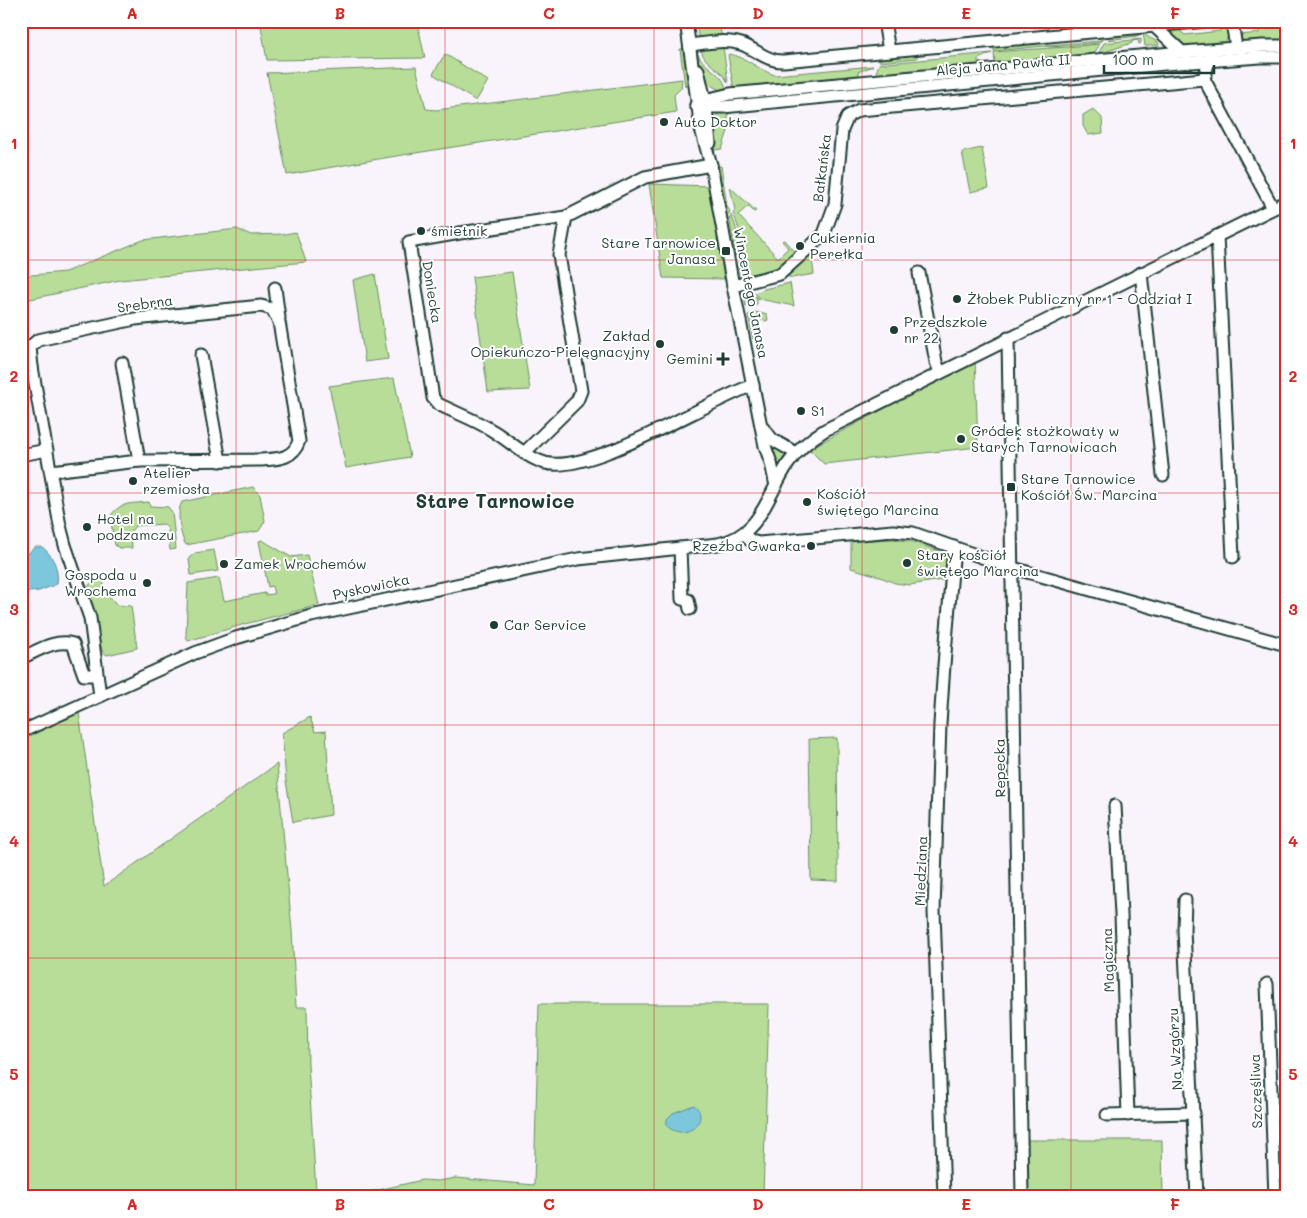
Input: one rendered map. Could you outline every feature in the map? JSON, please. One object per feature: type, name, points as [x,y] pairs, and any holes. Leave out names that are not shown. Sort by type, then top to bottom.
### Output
[{"type":"street","name":"Wincentego Janasa","points":[[686,21],[708,122],[711,165]]},
{"type":"street","points":[[884,21],[889,51]]},
{"type":"street","points":[[690,45],[733,42],[742,44],[765,57],[779,61],[1207,21]]},
{"type":"street","points":[[1232,21],[1236,48]]},
{"type":"street","points":[[1151,25],[1182,52]]},
{"type":"street","name":"Wincentego Janasa","points":[[690,45],[700,77],[703,104],[701,129],[711,165],[765,446],[776,486]]},
{"type":"street","name":"Aleja Jana Pawła II","points":[[703,104],[1182,52],[1286,46]]},
{"type":"street","name":"Aleja Jana Pawła II","points":[[724,101],[1209,60],[1286,57]]},
{"type":"street","points":[[1209,60],[1204,79],[1273,208]]},
{"type":"street","points":[[700,77],[724,101],[713,112],[708,122]]},
{"type":"street","name":"Bałkańska","points":[[733,286],[780,274],[798,260],[824,234],[835,204],[842,130],[848,116],[859,110],[1204,79]]},
{"type":"street","name":"Doniecka","points":[[711,165],[645,177],[566,217],[409,242],[433,398],[438,404],[493,430],[524,453],[544,462],[557,465],[580,461],[606,453],[753,385]]},
{"type":"street","points":[[1286,202],[1008,338],[813,437],[796,453],[784,469],[756,521],[744,534],[751,541],[758,543],[893,530],[913,533],[1013,568],[1286,645]]},
{"type":"street","points":[[524,453],[577,401],[581,391],[559,255],[566,217]]},
{"type":"street","points":[[1217,236],[1233,558]]},
{"type":"street","points":[[919,273],[936,362],[940,372]]},
{"type":"street","points":[[1141,273],[1162,475]]},
{"type":"street","points":[[51,471],[139,461],[280,459],[292,454],[299,441],[275,288]]},
{"type":"street","name":"Srebrna","points":[[100,696],[90,618],[65,544],[47,450],[26,365],[30,347],[38,340],[134,319],[261,306],[272,309],[279,322]]},
{"type":"street","name":"Repecka","points":[[1008,338],[1022,1197]]},
{"type":"street","points":[[201,354],[220,461]]},
{"type":"street","points":[[122,363],[139,461]]},
{"type":"street","points":[[762,427],[773,440],[796,453]]},
{"type":"street","points":[[21,455],[47,450]]},
{"type":"street","points":[[771,463],[779,469],[784,469]]},
{"type":"street","name":"Pyskowicka","points":[[21,732],[202,650],[310,616],[578,559],[725,543],[744,534]]},
{"type":"street","name":"Miedziana","points":[[944,1197],[934,911],[940,724],[954,547]]},
{"type":"street","points":[[680,548],[682,599],[688,600],[690,608]]},
{"type":"street","points":[[21,658],[57,642],[67,642],[73,644],[84,675],[97,675]]},
{"type":"street","name":"Magiczna","points":[[1115,806],[1128,1115]]},
{"type":"street","name":"Na Wzgórzu","points":[[1185,900],[1184,930],[1197,1197]]},
{"type":"street","name":"Szczęśliwa","points":[[1267,984],[1275,1197]]},
{"type":"street","points":[[1107,1115],[1194,1113]]},
{"type":"green space","points":[[260,21],[417,21],[425,58],[267,60]]},
{"type":"green space","points":[[719,21],[722,39],[699,39],[696,24]]},
{"type":"green space","points":[[1219,21],[1227,21],[1229,35],[1224,44],[1179,45],[1168,31],[1179,30],[1185,35],[1220,31]]},
{"type":"green space","points":[[1257,21],[1286,21],[1286,43],[1243,43],[1240,35],[1259,33]]},
{"type":"green space","points":[[1143,32],[1158,42],[1159,45],[1145,46]]},
{"type":"green space","points":[[1140,33],[1138,36],[1108,40],[1114,35]]},
{"type":"green space","points":[[1100,35],[1111,35],[1098,43],[994,51],[993,45],[1046,40],[1048,45],[1100,41]]},
{"type":"green space","points":[[1141,39],[1139,44],[1138,40],[1132,41],[1132,43],[1098,54],[1104,43]]},
{"type":"green space","points":[[1100,44],[1093,55],[995,65],[994,52]]},
{"type":"green space","points":[[723,46],[728,83],[722,74],[706,60],[701,50],[703,48]]},
{"type":"green space","points":[[680,49],[685,49],[690,73],[685,86]]},
{"type":"green space","points":[[915,52],[918,58],[880,62],[880,56]]},
{"type":"green space","points":[[992,53],[978,59],[978,62],[992,66],[874,78],[879,64]]},
{"type":"green space","points":[[445,54],[488,81],[476,101],[433,74]]},
{"type":"green space","points":[[698,54],[705,64],[719,75],[726,91],[714,87],[705,78],[698,61]]},
{"type":"green space","points":[[729,54],[775,75],[873,66],[858,72],[859,75],[868,78],[734,90]]},
{"type":"green space","points":[[416,67],[426,109],[436,110],[682,79],[681,88],[674,95],[676,112],[287,175],[267,73]]},
{"type":"green space","points":[[869,85],[869,90],[735,102],[734,98]]},
{"type":"green space","points":[[728,109],[728,131],[722,149],[714,150],[711,131],[713,120],[721,112]]},
{"type":"green space","points":[[1093,109],[1102,118],[1103,133],[1088,135],[1083,126],[1083,115]]},
{"type":"green space","points":[[982,148],[989,188],[970,192],[962,152]]},
{"type":"green space","points":[[721,166],[727,206],[730,212],[726,217],[717,167]]},
{"type":"green space","points":[[649,184],[710,186],[724,279],[663,278]]},
{"type":"green space","points":[[730,187],[756,211],[754,212],[748,206],[738,215],[778,258],[788,248],[782,241],[784,240],[796,254],[780,269],[745,278],[742,245],[733,213],[735,210]]},
{"type":"green space","points":[[731,215],[738,238],[742,278],[737,262],[740,262],[739,257],[736,257],[729,217]]},
{"type":"green space","points":[[237,229],[251,235],[296,232],[306,262],[120,280],[21,301],[21,276],[65,272],[143,240]]},
{"type":"green space","points":[[811,252],[814,274],[792,278],[784,275]]},
{"type":"green space","points":[[512,272],[530,390],[488,392],[472,277]]},
{"type":"green space","points":[[375,274],[388,359],[365,362],[353,280]]},
{"type":"green space","points":[[790,283],[794,306],[759,299],[755,293],[764,289]]},
{"type":"green space","points":[[753,294],[757,298],[757,304],[746,306],[744,295]]},
{"type":"green space","points":[[755,312],[767,315],[768,320],[762,319],[754,331],[756,337],[753,339],[748,315]]},
{"type":"green space","points":[[975,360],[978,447],[824,464],[809,449]]},
{"type":"green space","points":[[394,378],[410,457],[346,468],[329,386]]},
{"type":"green space","points":[[775,448],[784,452],[785,456],[780,465],[776,463],[773,451]]},
{"type":"green space","points":[[253,487],[260,495],[265,521],[259,531],[186,545],[180,524],[179,511],[182,502]]},
{"type":"green space","points":[[149,502],[150,506],[168,507],[172,512],[176,549],[170,550],[168,529],[164,524],[135,526],[131,531],[132,548],[119,548],[115,545],[110,517],[122,506],[132,503]]},
{"type":"green space","points":[[893,539],[914,542],[950,555],[949,579],[909,585],[895,583],[851,568],[851,541]]},
{"type":"green space","points":[[262,540],[291,557],[307,555],[319,605],[188,641],[186,636],[188,583],[219,578],[224,601],[265,593],[265,595],[274,594],[272,586],[268,587],[259,541]]},
{"type":"green space","points":[[214,550],[218,571],[191,575],[189,558],[195,553]]},
{"type":"green space","points":[[99,579],[103,580],[105,591],[117,605],[131,606],[137,648],[107,655],[102,651],[88,587]]},
{"type":"green space","points":[[79,713],[104,886],[277,764],[292,931],[296,1007],[307,1007],[308,1064],[316,1191],[319,1197],[21,1197],[21,740]]},
{"type":"green space","points":[[310,717],[315,732],[326,731],[331,815],[293,822],[286,781],[282,733]]},
{"type":"green space","points":[[837,738],[838,881],[811,880],[809,739]]},
{"type":"green space","points":[[539,1004],[769,1004],[763,1197],[327,1197],[374,1191],[422,1180],[438,1181],[456,1178],[534,1185]]},
{"type":"green space","points":[[1025,1140],[1162,1140],[1163,1197],[1025,1197]]},
{"type":"water","points":[[35,547],[42,547],[53,559],[57,574],[57,584],[39,591],[21,593],[21,553],[27,554]]},
{"type":"water","points":[[694,1105],[699,1111],[700,1117],[694,1128],[681,1132],[674,1131],[667,1126],[667,1119],[673,1113]]},
{"type":"place","name":"Auto Doktor","points":[[664,122]]},
{"type":"place","name":"śmietnik","points":[[421,231]]},
{"type":"place","name":"Cukiernia Perełka","points":[[800,246]]},
{"type":"place","name":"Stare Tarnowice Janasa","points":[[726,251]]},
{"type":"place","name":"Żłobek Publiczny nr 1 - Oddział I","points":[[957,299]]},
{"type":"place","name":"Przedszkole nr 22","points":[[894,330]]},
{"type":"place","name":"Zakład Opiekuńczo-Pielęgnacyjny","points":[[660,344]]},
{"type":"place","name":"Gemini","points":[[723,359]]},
{"type":"place","name":"S1","points":[[801,411]]},
{"type":"place","name":"Gródek stożkowaty w Starych Tarnowicach","points":[[961,439]]},
{"type":"place","name":"Atelier rzemiosła","points":[[133,481]]},
{"type":"place","name":"Stare Tarnowice Kościół Św. Marcina","points":[[1011,487]]},
{"type":"place","name":"Kościół świętego Marcina","points":[[807,502]]},
{"type":"place","name":"Hotel na podzamczu","points":[[87,527]]},
{"type":"place","name":"Rzeźba Gwarka","points":[[811,546]]},
{"type":"place","name":"Stary kościół świętego Marcina","points":[[907,563]]},
{"type":"place","name":"Zamek Wrochemów","points":[[224,564]]},
{"type":"place","name":"Gospoda u Wrochema","points":[[147,583]]},
{"type":"place","name":"Car Service","points":[[494,625]]},
{"type":"district","name":"Stare Tarnowice","points":[[495,501]]}]
